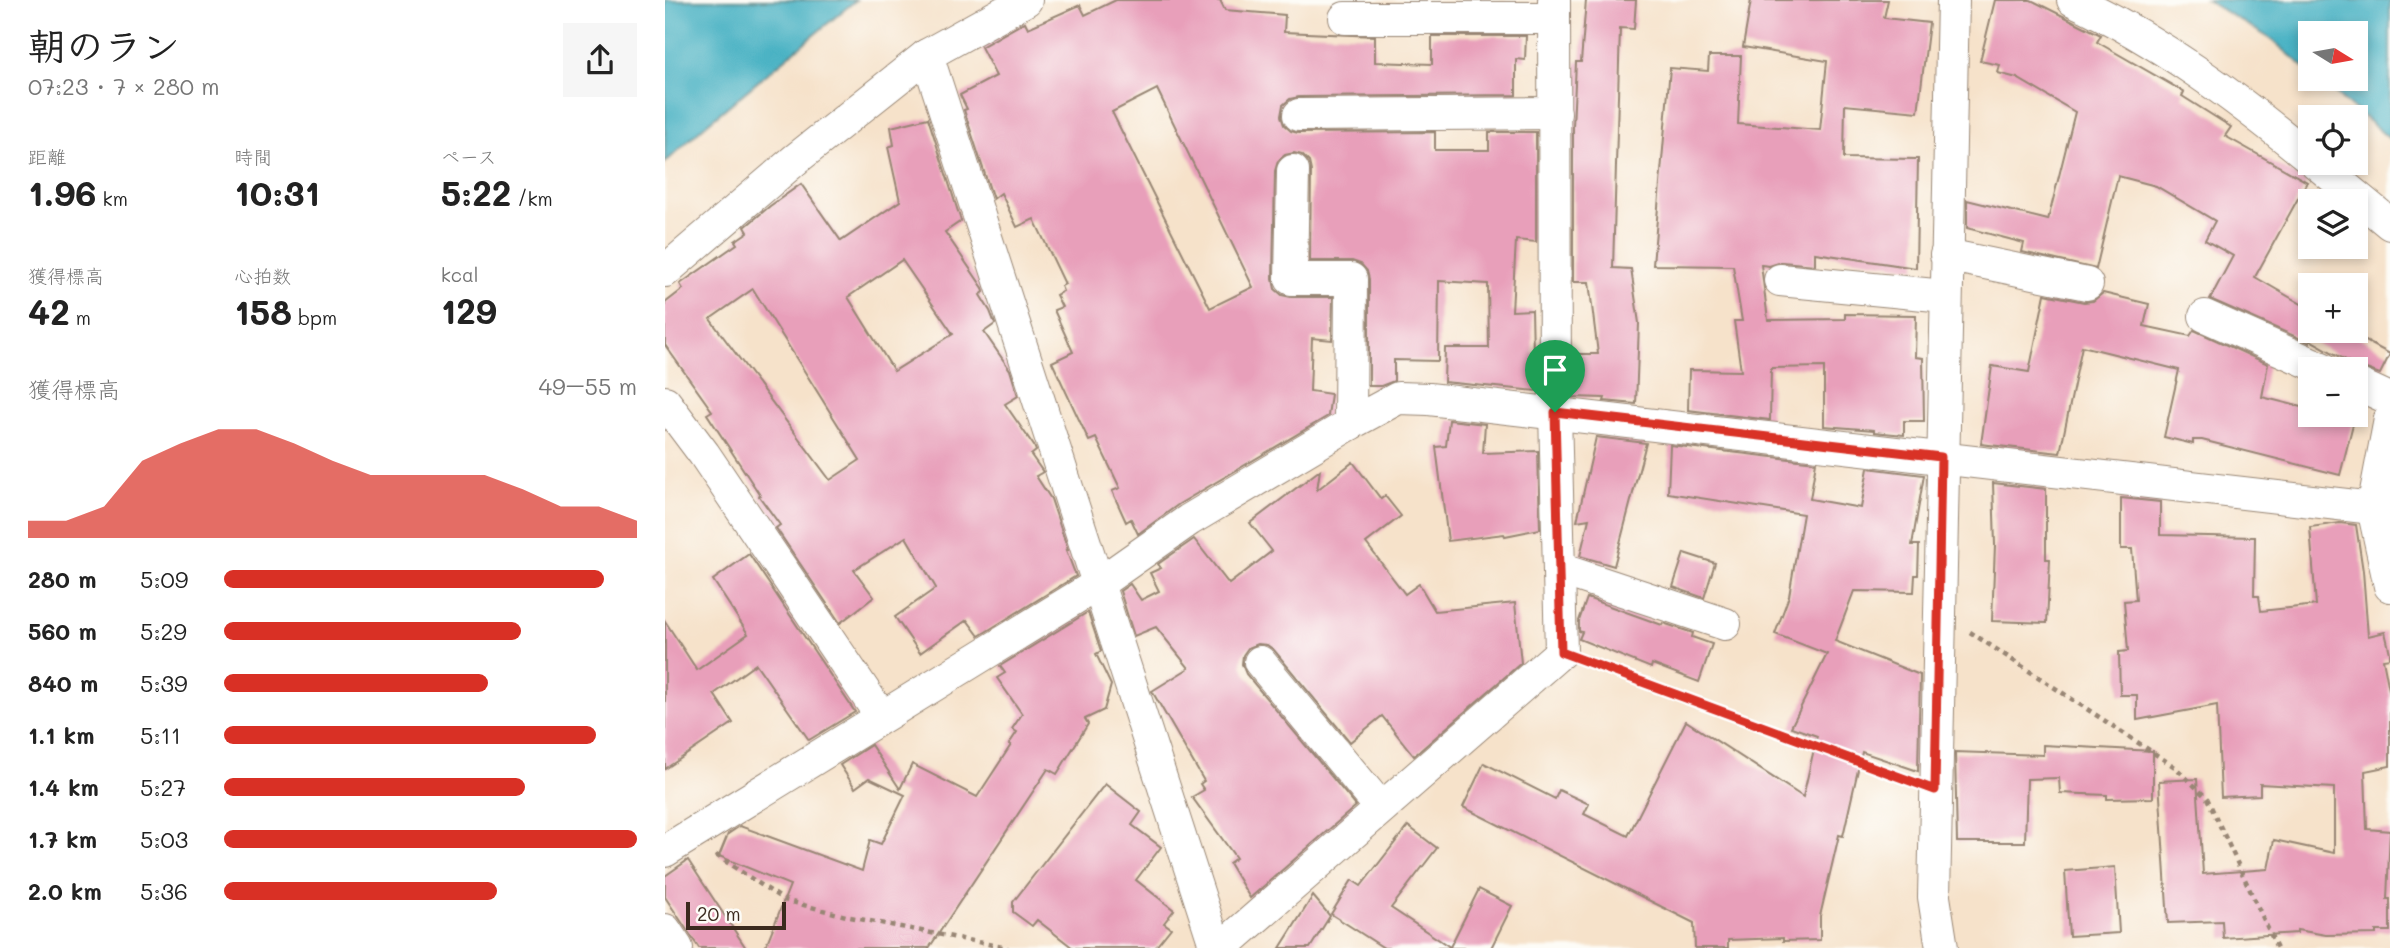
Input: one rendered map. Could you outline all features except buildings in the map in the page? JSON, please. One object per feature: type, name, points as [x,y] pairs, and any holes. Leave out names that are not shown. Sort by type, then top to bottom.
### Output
[{"type":"street","points":[[665,271],[796,159],[927,55],[1026,0]]},
{"type":"street","points":[[1942,948],[1934,897],[1935,790],[1952,0]]},
{"type":"street","points":[[2073,0],[2111,18],[2242,103],[2298,148]]},
{"type":"street","points":[[1221,948],[1561,652],[1555,412],[1554,9],[1345,18]]},
{"type":"street","points":[[927,55],[1216,948]]},
{"type":"street","points":[[1299,115],[1555,113]]},
{"type":"street","points":[[1293,171],[1291,279],[1352,279],[1350,424]]},
{"type":"street","points":[[2331,175],[2390,224]]},
{"type":"street","points":[[1946,255],[2087,284]]},
{"type":"street","points":[[1780,280],[1945,296]]},
{"type":"street","points":[[2204,316],[2298,358]]},
{"type":"street","points":[[2368,389],[2390,399]]},
{"type":"street","points":[[676,844],[1098,584],[1189,520],[1398,398],[1555,412],[2381,512]]},
{"type":"street","points":[[665,402],[704,454],[881,716]]},
{"type":"street","points":[[2390,419],[2381,512],[2390,586]]},
{"type":"street","points":[[1559,569],[1725,624]]},
{"type":"street","points":[[1260,662],[1381,808]]},
{"type":"street","points":[[665,930],[677,948]]},
{"type":"path","points":[[1940,612],[2175,767],[2207,798],[2277,948]]},
{"type":"path","points":[[1561,652],[1935,790]]},
{"type":"path","points":[[676,844],[784,900],[850,917],[1008,948]]},
{"type":"water","points":[[665,0],[856,0],[703,127],[665,163]]},
{"type":"water","points":[[2206,0],[2390,0],[2390,139],[2368,121],[2368,105],[2349,105],[2332,91],[2368,91],[2368,21],[2298,21],[2298,62],[2271,39]]},
{"type":"route","points":[[1555,412],[1941,457],[1935,790],[1561,652],[1555,412]]}]
